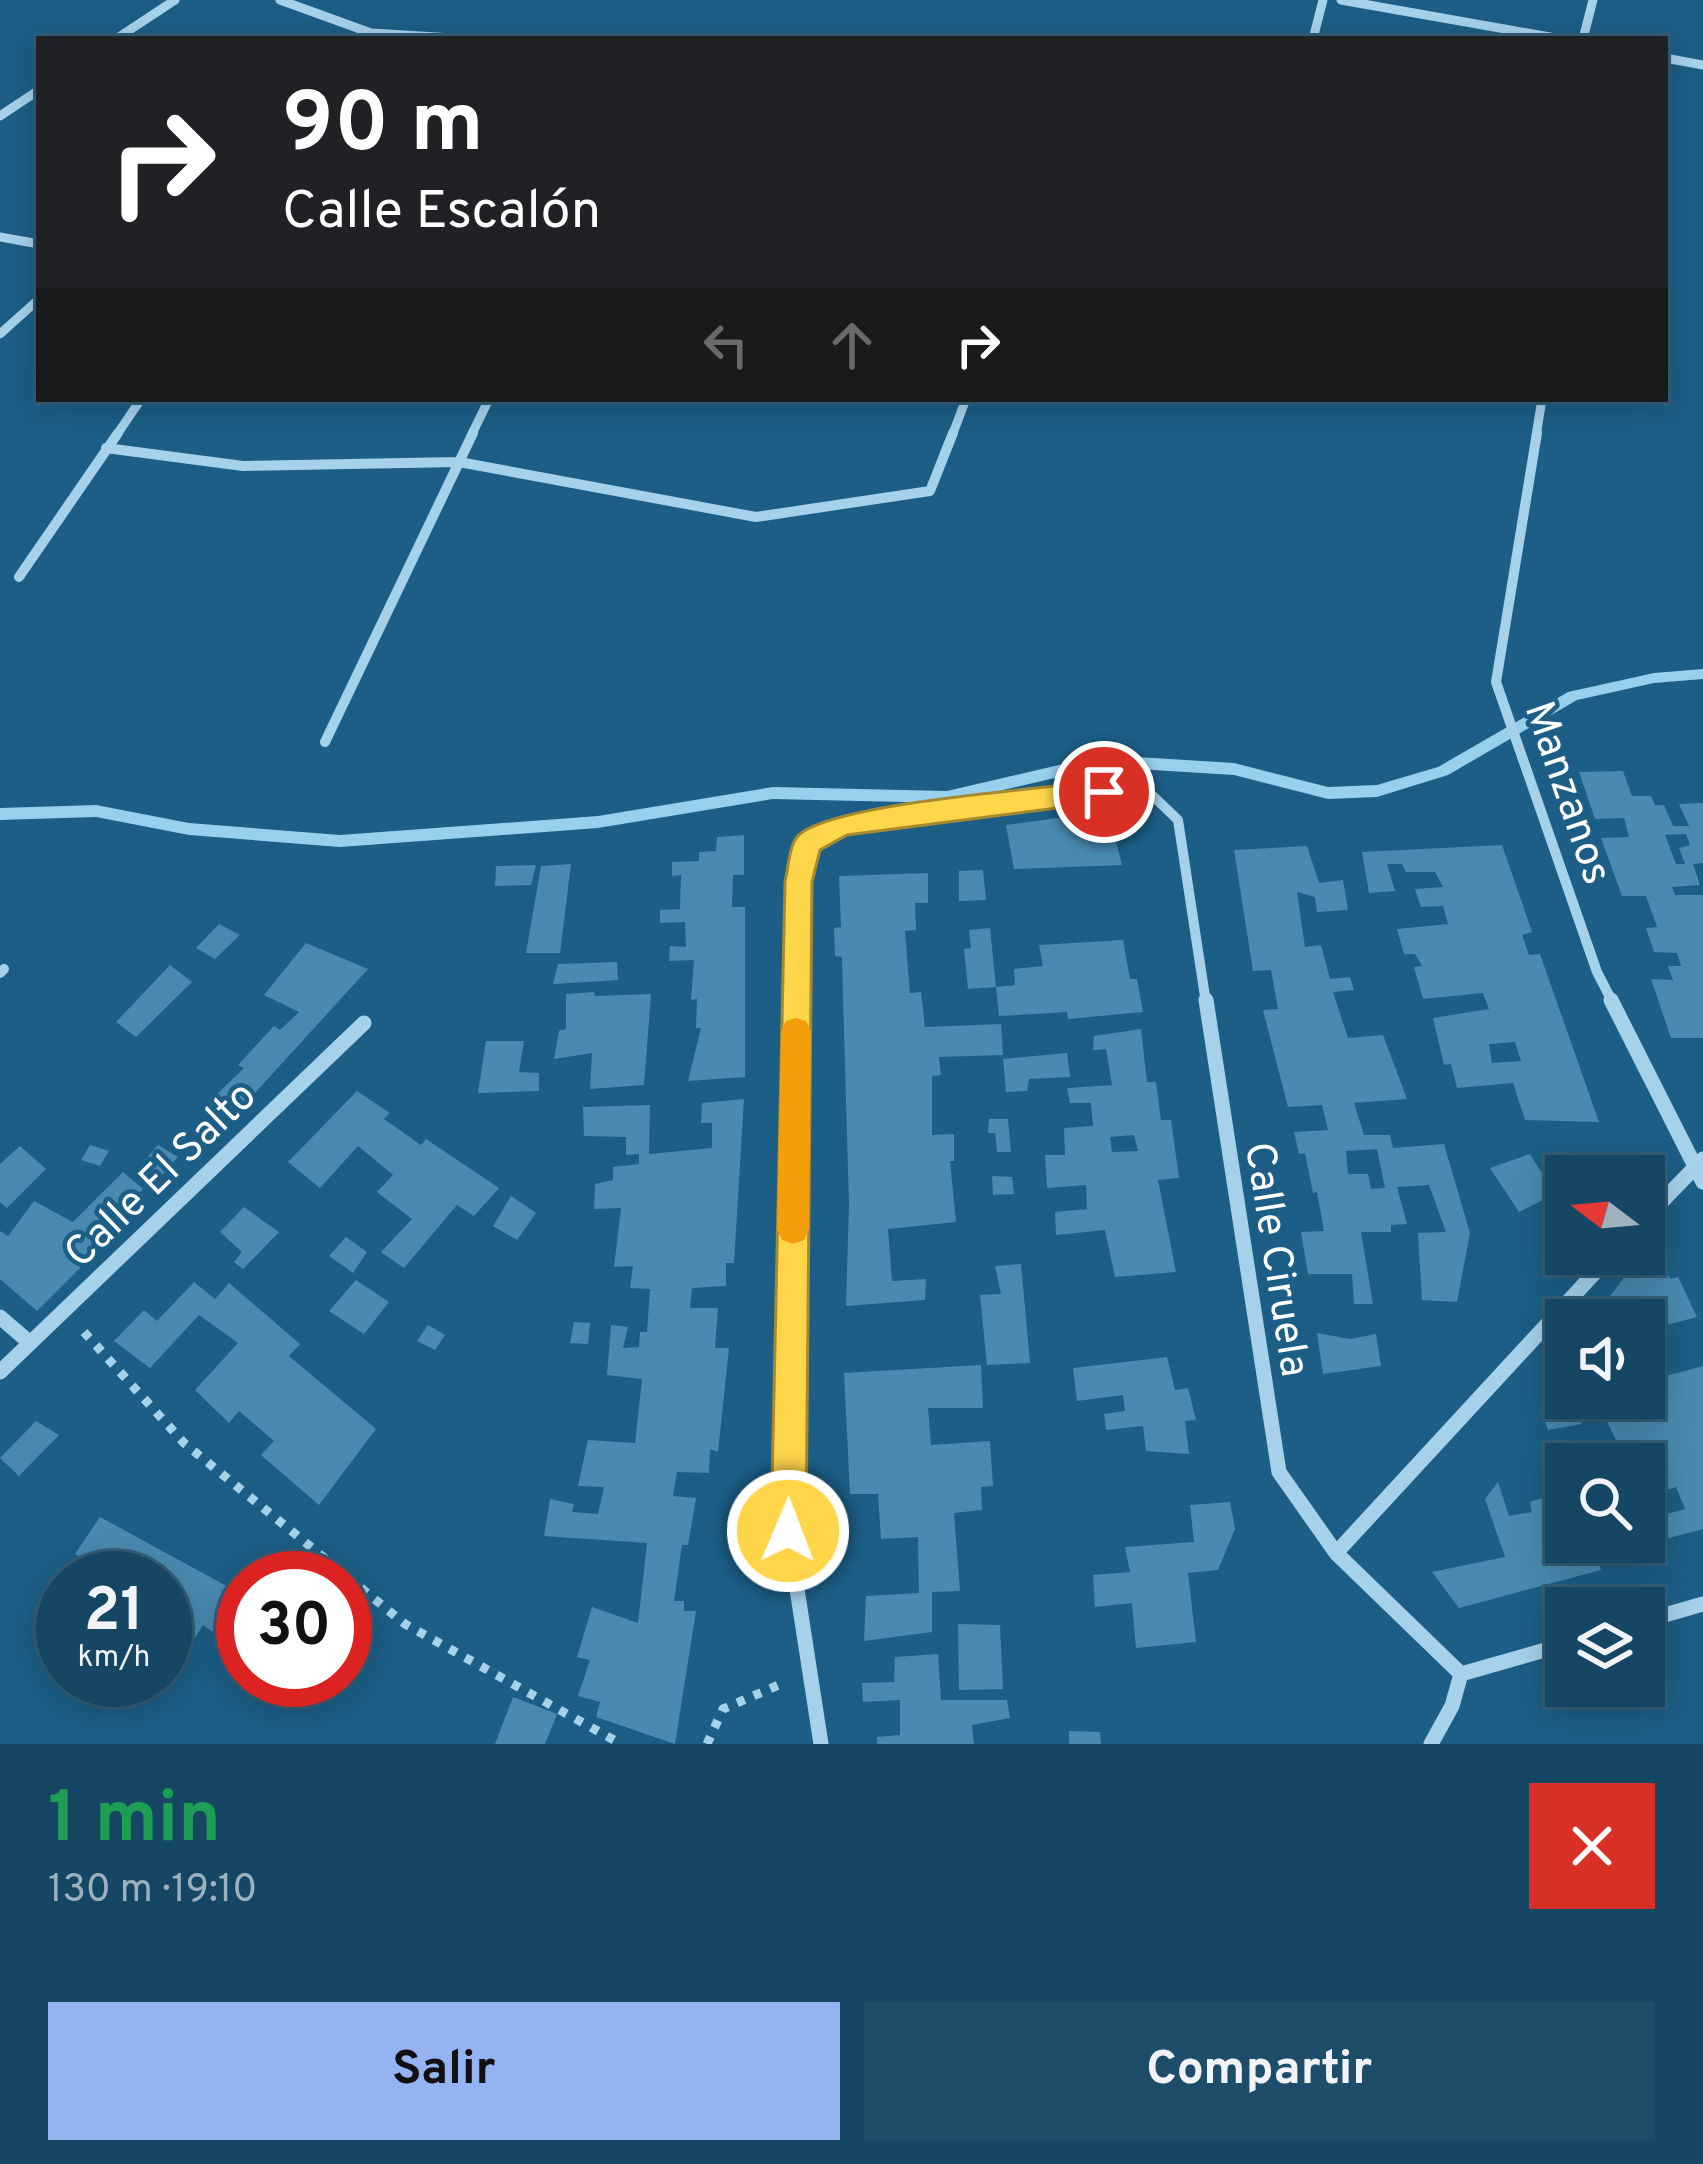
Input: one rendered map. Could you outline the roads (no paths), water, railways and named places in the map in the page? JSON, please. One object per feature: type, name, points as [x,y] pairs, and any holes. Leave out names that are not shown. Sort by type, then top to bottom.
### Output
[{"type":"street","points":[[121,36],[175,0]]},
{"type":"street","points":[[280,0],[370,36]]},
{"type":"street","points":[[1314,36],[1323,0]]},
{"type":"street","points":[[1341,0],[1544,36]]},
{"type":"street","points":[[1584,36],[1593,0]]},
{"type":"street","points":[[1668,59],[1703,65]]},
{"type":"street","points":[[0,116],[36,92]]},
{"type":"street","points":[[0,237],[36,243]]},
{"type":"street","points":[[0,334],[36,302]]},
{"type":"street","points":[[19,577],[139,402]]},
{"type":"street","points":[[325,742],[488,402]]},
{"type":"street","points":[[106,448],[243,466],[459,462],[756,518],[930,490],[965,402]]},
{"type":"street","name":"Manzanos","points":[[1542,402],[1496,682],[1597,971],[1699,1161],[1703,1182]]},
{"type":"street","name":"Calle Ciruela","points":[[821,1744],[788,1531],[799,882],[808,843],[842,824],[1104,792],[1153,796],[1178,820],[1279,1472],[1336,1553],[1461,1674]]},
{"type":"street","name":"Calle El Salto","points":[[0,1372],[364,1023]]},
{"type":"street","points":[[1665,1197],[1699,1161]]},
{"type":"street","points":[[1336,1553],[1593,1275]]},
{"type":"street","points":[[0,1317],[29,1342]]},
{"type":"street","points":[[1665,1615],[1703,1604]]},
{"type":"street","points":[[1431,1744],[1452,1706],[1461,1674],[1545,1650]]},
{"type":"waterway","points":[[0,814],[96,811],[189,829],[340,841],[598,822],[773,793],[947,797],[1059,771],[1137,763],[1234,769],[1328,793],[1377,791],[1443,771],[1573,696],[1654,678],[1703,674]]}]
